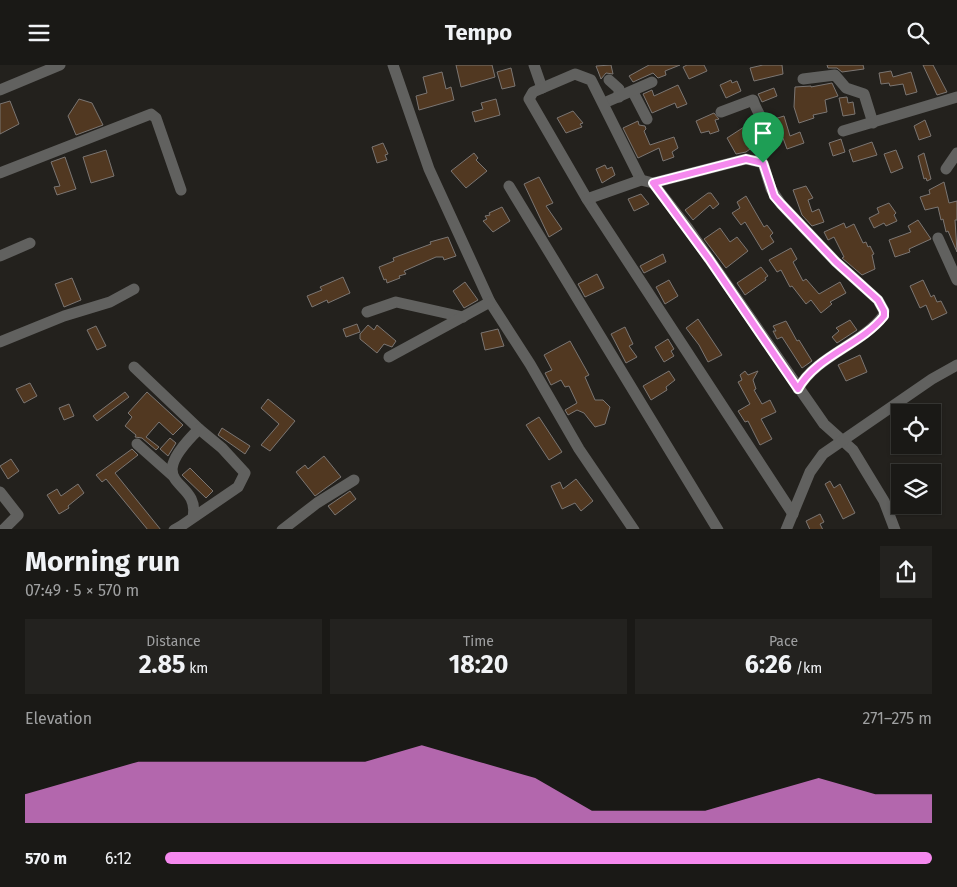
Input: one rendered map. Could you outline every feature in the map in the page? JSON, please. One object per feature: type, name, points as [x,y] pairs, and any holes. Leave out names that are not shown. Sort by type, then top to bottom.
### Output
[{"type":"street","points":[[0,90],[60,65]]},
{"type":"street","points":[[393,65],[429,169],[490,302],[530,364],[580,449],[634,529]]},
{"type":"street","points":[[534,65],[542,88]]},
{"type":"street","points":[[793,514],[587,199],[529,99],[533,92],[575,74],[591,80],[647,182],[704,251],[798,389],[827,428],[853,450],[884,501],[895,529]]},
{"type":"street","points":[[803,79],[835,75],[849,90],[861,91],[864,94],[873,123]]},
{"type":"street","points":[[609,80],[619,89],[619,97]]},
{"type":"street","points":[[604,103],[633,92],[652,82]]},
{"type":"street","points":[[633,92],[647,119]]},
{"type":"street","points":[[843,131],[957,97]]},
{"type":"street","points":[[721,112],[753,100],[771,138],[767,153],[758,160]]},
{"type":"street","points":[[0,173],[150,114],[156,118],[181,190]]},
{"type":"street","points":[[946,169],[957,153]]},
{"type":"street","points":[[587,199],[647,182],[746,159],[758,160],[766,168],[771,189],[781,204],[836,262],[878,300],[884,311],[884,316],[872,329],[819,366],[803,380],[798,389]]},
{"type":"street","points":[[509,186],[718,529]]},
{"type":"street","points":[[938,238],[957,280]]},
{"type":"street","points":[[0,256],[30,243]]},
{"type":"street","points":[[0,342],[64,316],[110,302],[134,289]]},
{"type":"street","points":[[367,312],[396,302],[463,317]]},
{"type":"street","points":[[389,357],[490,302]]},
{"type":"street","points":[[786,529],[810,473],[824,454],[842,440],[957,365]]},
{"type":"street","points":[[134,367],[199,429],[222,448],[245,473],[238,487],[174,529]]},
{"type":"street","points":[[173,476],[174,457],[199,429]]},
{"type":"street","points":[[137,444],[173,476],[192,501],[193,517]]},
{"type":"street","points":[[282,529],[317,503],[354,480]]},
{"type":"street","points":[[0,492],[18,515],[3,529]]},
{"type":"building","points":[[456,65],[492,65],[495,77],[461,87]]},
{"type":"building","points":[[611,65],[613,74],[606,73],[601,79],[596,66]]},
{"type":"building","points":[[649,65],[680,65],[665,71],[666,75],[658,78],[653,73],[633,82],[629,76]]},
{"type":"building","points":[[687,65],[704,65],[707,71],[689,79],[683,67]]},
{"type":"building","points":[[763,65],[782,65],[783,74],[754,81],[750,68]]},
{"type":"building","points":[[827,65],[863,65],[864,69],[842,72],[837,68],[828,68]]},
{"type":"building","points":[[923,65],[933,65],[947,92],[937,95]]},
{"type":"building","points":[[511,68],[515,86],[502,89],[497,72]]},
{"type":"building","points":[[891,71],[893,77],[911,72],[917,92],[906,95],[903,84],[890,86],[889,83],[881,84],[879,73]]},
{"type":"building","points":[[442,72],[446,89],[451,87],[454,100],[419,110],[416,96],[427,93],[423,77]]},
{"type":"building","points":[[731,80],[732,83],[737,81],[741,91],[726,98],[720,85]]},
{"type":"building","points":[[832,83],[838,96],[825,100],[827,112],[813,115],[814,118],[799,123],[794,107],[795,87],[811,87]]},
{"type":"building","points":[[678,85],[687,104],[677,108],[675,103],[652,113],[643,94],[652,90],[654,96]]},
{"type":"building","points":[[774,88],[777,96],[762,102],[758,94]]},
{"type":"building","points":[[847,97],[848,103],[853,102],[855,114],[843,116],[839,98]]},
{"type":"building","points":[[79,99],[92,103],[103,125],[76,135],[68,116]]},
{"type":"building","points":[[496,99],[500,115],[475,122],[472,112],[483,109],[481,103]]},
{"type":"building","points":[[10,101],[19,124],[0,134],[0,104]]},
{"type":"building","points":[[573,111],[583,123],[580,124],[582,127],[566,133],[557,118]]},
{"type":"building","points":[[714,113],[719,119],[715,120],[719,131],[710,134],[709,131],[701,133],[696,121]]},
{"type":"building","points":[[784,116],[790,136],[800,132],[804,143],[787,149],[783,138],[777,140],[771,120]]},
{"type":"building","points":[[925,120],[931,136],[919,140],[914,126]]},
{"type":"building","points":[[638,121],[639,125],[645,126],[646,129],[644,131],[650,145],[674,137],[678,148],[672,152],[674,157],[663,161],[659,148],[638,158],[623,128]]},
{"type":"building","points":[[744,127],[754,146],[746,152],[736,154],[727,138]]},
{"type":"building","points":[[841,139],[845,152],[833,156],[829,143]]},
{"type":"building","points":[[872,142],[877,155],[853,162],[849,150]]},
{"type":"building","points":[[383,143],[388,154],[385,155],[387,160],[377,163],[372,147]]},
{"type":"building","points":[[106,150],[114,176],[91,183],[83,157]]},
{"type":"building","points":[[896,150],[903,168],[891,173],[884,154]]},
{"type":"building","points":[[474,153],[478,158],[476,160],[487,171],[466,188],[451,171]]},
{"type":"building","points":[[924,153],[931,179],[927,181],[926,178],[924,179],[918,156]]},
{"type":"building","points":[[65,157],[76,189],[57,195],[54,187],[60,186],[51,162]]},
{"type":"building","points":[[605,165],[607,169],[612,167],[615,175],[602,183],[596,169]]},
{"type":"building","points":[[539,177],[553,203],[546,206],[562,229],[549,237],[524,184]]},
{"type":"building","points":[[944,182],[949,203],[957,201],[957,220],[955,220],[957,252],[948,231],[946,232],[938,207],[925,210],[920,197],[930,194],[929,190]]},
{"type":"building","points":[[806,186],[813,198],[808,200],[812,212],[819,209],[824,222],[812,226],[802,215],[793,190]]},
{"type":"building","points":[[708,193],[711,193],[719,204],[713,209],[710,205],[693,220],[685,210]]},
{"type":"building","points":[[641,194],[649,204],[634,211],[628,199]]},
{"type":"building","points":[[746,196],[764,227],[767,225],[773,233],[770,236],[774,242],[762,250],[745,222],[741,225],[732,213],[740,208],[737,202]]},
{"type":"building","points":[[889,203],[896,213],[894,215],[897,221],[886,226],[884,223],[874,228],[869,218],[879,213],[877,208]]},
{"type":"building","points":[[502,207],[510,221],[493,232],[483,221],[487,219],[485,216],[490,215],[489,213]]},
{"type":"building","points":[[918,220],[931,239],[909,249],[910,252],[895,257],[889,240],[911,232],[908,226]]},
{"type":"building","points":[[844,223],[846,228],[854,224],[863,243],[866,242],[868,247],[870,246],[874,254],[872,255],[875,269],[862,275],[842,258],[844,257],[834,237],[828,240],[824,232]]},
{"type":"building","points":[[720,228],[730,242],[737,237],[748,251],[726,268],[704,239]]},
{"type":"building","points":[[448,237],[456,256],[444,260],[443,257],[436,257],[404,271],[406,274],[399,276],[400,278],[387,283],[386,279],[384,280],[379,267],[394,261],[393,258],[431,244],[430,242]]},
{"type":"building","points":[[791,248],[797,259],[793,262],[803,281],[806,279],[819,294],[840,282],[846,293],[830,302],[832,304],[821,313],[811,300],[806,304],[792,286],[790,287],[781,270],[777,272],[769,260]]},
{"type":"building","points":[[663,254],[666,262],[644,273],[640,266]]},
{"type":"building","points":[[761,267],[768,276],[765,278],[766,280],[745,295],[737,283]]},
{"type":"building","points":[[597,274],[604,288],[585,297],[578,284]]},
{"type":"building","points":[[343,277],[350,293],[328,303],[327,300],[312,307],[307,296],[322,290],[320,287]]},
{"type":"building","points":[[72,278],[81,300],[64,307],[55,284]]},
{"type":"building","points":[[669,280],[678,296],[665,304],[656,287]]},
{"type":"building","points":[[923,280],[931,297],[934,295],[937,302],[941,301],[947,313],[932,320],[926,305],[920,308],[910,286]]},
{"type":"building","points":[[465,282],[478,300],[464,308],[453,291]]},
{"type":"building","points":[[698,319],[722,355],[708,362],[699,345],[686,328]]},
{"type":"building","points":[[850,320],[857,330],[837,343],[832,337],[839,331],[836,328]]},
{"type":"building","points":[[786,321],[797,341],[799,340],[812,361],[802,368],[782,337],[777,339],[773,331],[776,331],[773,326]]},
{"type":"building","points":[[357,324],[360,332],[346,337],[343,329]]},
{"type":"building","points":[[368,325],[374,330],[377,325],[396,341],[392,347],[384,344],[377,353],[360,339],[360,334]]},
{"type":"building","points":[[96,326],[106,346],[97,350],[87,330]]},
{"type":"building","points":[[625,327],[633,344],[629,346],[637,357],[626,363],[611,334]]},
{"type":"building","points":[[498,329],[504,346],[485,350],[481,333]]},
{"type":"building","points":[[668,339],[674,349],[671,351],[674,356],[664,362],[655,347]]},
{"type":"building","points":[[570,341],[589,375],[585,377],[595,400],[603,400],[610,407],[605,424],[595,427],[584,413],[577,410],[568,415],[565,410],[577,403],[569,386],[565,387],[561,380],[551,385],[545,373],[552,370],[544,355]]},
{"type":"building","points":[[860,355],[867,372],[846,381],[838,365]]},
{"type":"building","points":[[669,371],[675,380],[666,387],[667,390],[651,400],[643,386]]},
{"type":"building","points":[[745,371],[748,375],[758,371],[753,380],[756,389],[754,390],[762,404],[770,400],[776,412],[761,419],[772,439],[760,445],[748,421],[745,422],[738,411],[750,404],[738,382],[742,380],[740,375]]},
{"type":"building","points":[[30,383],[37,396],[24,403],[16,389]]},
{"type":"building","points":[[125,392],[129,397],[97,421],[93,416]]},
{"type":"building","points":[[147,392],[183,425],[173,435],[159,422],[146,437],[159,447],[156,450],[142,438],[135,437],[136,435],[125,426],[132,417],[128,413]]},
{"type":"building","points":[[268,399],[295,421],[270,451],[261,445],[279,424],[261,408]]},
{"type":"building","points":[[69,404],[74,416],[64,420],[59,408]]},
{"type":"building","points":[[539,417],[562,452],[549,460],[526,425]]},
{"type":"building","points":[[222,428],[250,446],[245,454],[218,435]]},
{"type":"building","points":[[170,438],[176,443],[168,456],[160,449]]},
{"type":"building","points":[[132,449],[138,455],[115,473],[160,529],[147,529],[106,479],[102,482],[96,475]]},
{"type":"building","points":[[324,456],[341,477],[315,496],[296,472],[305,465],[308,469]]},
{"type":"building","points":[[11,459],[19,471],[8,479],[0,466]]},
{"type":"building","points":[[190,468],[213,491],[206,498],[182,475]]},
{"type":"building","points":[[576,479],[593,501],[581,511],[575,503],[562,509],[551,486],[560,482],[563,489]]},
{"type":"building","points":[[830,481],[834,488],[840,484],[855,513],[843,519],[825,484]]},
{"type":"building","points":[[78,484],[84,493],[68,506],[69,508],[59,514],[47,495],[57,489],[61,496]]},
{"type":"building","points":[[350,491],[356,499],[335,515],[328,506]]},
{"type":"building","points":[[820,514],[824,522],[820,524],[822,529],[810,529],[806,521]]},
{"type":"route","points":[[746,159],[758,160],[763,163],[774,196],[836,262],[878,300],[884,311],[884,316],[872,329],[819,366],[803,380],[798,389],[709,259],[653,183],[746,159]]}]
